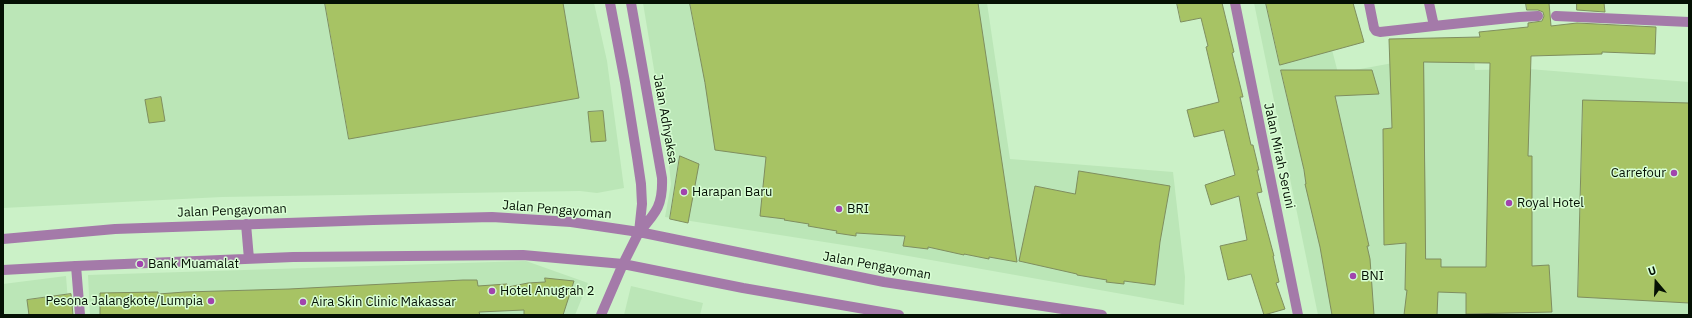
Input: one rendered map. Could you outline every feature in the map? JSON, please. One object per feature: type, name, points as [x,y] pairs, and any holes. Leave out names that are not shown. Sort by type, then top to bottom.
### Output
[{"type":"street","name":"Jalan Adhyaksa","points":[[601,315],[638,232],[642,217],[641,184],[625,82],[610,3]]},
{"type":"street","name":"Jalan Adhyaksa","points":[[631,3],[662,178],[662,192],[655,213],[638,232]]},
{"type":"street","name":"Jalan Mirah Seruni","points":[[1235,3],[1298,315]]},
{"type":"street","points":[[1369,3],[1374,28],[1376,31],[1380,32],[1538,16]]},
{"type":"street","points":[[1429,3],[1434,26]]},
{"type":"street","points":[[1556,16],[1689,22]]},
{"type":"street","name":"Jalan Pengayoman","points":[[3,239],[115,229],[246,224],[492,217],[571,222],[638,232],[884,282],[1102,315]]},
{"type":"street","points":[[246,224],[249,259]]},
{"type":"street","points":[[3,270],[249,259],[523,255],[623,264],[743,288],[899,315]]},
{"type":"street","points":[[76,266],[80,315]]},
{"type":"shaded area","points":[[3,3],[594,3],[607,61],[624,188],[597,193],[580,191],[222,197],[3,208]]},
{"type":"shaded area","points":[[643,3],[987,3],[1010,159],[1173,172],[1185,277],[1184,305],[869,249],[665,217],[671,184],[668,154]]},
{"type":"shaded area","points":[[1254,3],[1320,3],[1338,73],[1393,63],[1473,42],[1475,70],[1529,69],[1689,82],[1689,315],[1318,315]]},
{"type":"shaded area","points":[[526,261],[588,283],[575,315],[90,315],[88,275]]},
{"type":"shaded area","points":[[66,276],[69,315],[3,315],[3,284]]},
{"type":"shaded area","points":[[631,286],[703,303],[700,315],[624,315]]},
{"type":"building","points":[[325,3],[563,3],[579,98],[349,139]]},
{"type":"building","points":[[690,3],[978,3],[1017,262],[989,257],[989,259],[964,255],[928,247],[928,249],[903,246],[905,236],[856,233],[856,236],[836,233],[837,231],[808,226],[809,224],[784,220],[785,219],[760,216],[766,157],[715,150],[705,83]]},
{"type":"building","points":[[1177,3],[1222,3],[1243,97],[1240,97],[1251,145],[1253,145],[1259,170],[1257,170],[1262,192],[1257,193],[1274,256],[1279,282],[1276,283],[1285,309],[1264,315],[1251,274],[1228,280],[1220,246],[1247,240],[1239,196],[1211,205],[1205,185],[1235,175],[1224,130],[1194,137],[1187,110],[1219,102],[1201,18],[1181,22]]},
{"type":"building","points":[[1266,3],[1353,3],[1364,42],[1280,65]]},
{"type":"building","points":[[1526,3],[1549,3],[1551,26],[1577,23],[1656,27],[1655,54],[1602,52],[1602,54],[1531,56],[1528,156],[1532,156],[1532,266],[1549,265],[1552,312],[1466,314],[1466,293],[1438,292],[1437,315],[1404,315],[1407,290],[1405,290],[1406,243],[1384,245],[1383,129],[1392,128],[1389,39],[1480,37],[1479,32],[1528,27],[1528,23],[1542,21],[1544,16],[1543,12],[1538,10],[1527,10]],"holes":[[[1424,62],[1490,63],[1486,267],[1441,267],[1441,259],[1426,259]]]},
{"type":"building","points":[[1577,3],[1604,3],[1605,12],[1577,10]]},
{"type":"building","points":[[1281,70],[1372,70],[1379,94],[1335,96],[1369,246],[1367,246],[1370,259],[1374,315],[1332,315],[1320,247],[1305,184],[1304,170]]},
{"type":"building","points":[[161,97],[165,121],[149,123],[145,100]]},
{"type":"building","points":[[1583,100],[1689,103],[1689,303],[1578,297]]},
{"type":"building","points":[[603,111],[606,141],[591,142],[588,112]]},
{"type":"building","name":"Harapan Baru","points":[[680,156],[699,164],[688,223],[670,219]]},
{"type":"building","points":[[1079,171],[1170,186],[1160,242],[1155,285],[1124,281],[1124,284],[1106,282],[1107,280],[1077,275],[1019,261],[1035,186],[1075,194]]},
{"type":"building","points":[[545,278],[574,281],[563,315],[524,315],[524,310],[479,312],[480,315],[100,315],[100,293],[158,292],[158,294],[463,280],[477,280],[478,286],[507,284],[508,287],[528,283],[545,282]]},
{"type":"building","points":[[71,294],[73,315],[29,315],[27,300]]},
{"type":"place","name":"Carrefour","points":[[1674,173]]},
{"type":"place","name":"Harapan Baru","points":[[684,192]]},
{"type":"place","name":"Royal Hotel","points":[[1509,203]]},
{"type":"place","name":"BRI","points":[[839,209]]},
{"type":"place","name":"Bank Muamalat","points":[[140,264]]},
{"type":"place","name":"BNI","points":[[1353,276]]},
{"type":"place","name":"Hotel Anugrah 2","points":[[492,291]]},
{"type":"place","name":"Pesona Jalangkote/Lumpia","points":[[211,301]]},
{"type":"place","name":"Aira Skin Clinic Makassar","points":[[303,302]]}]
